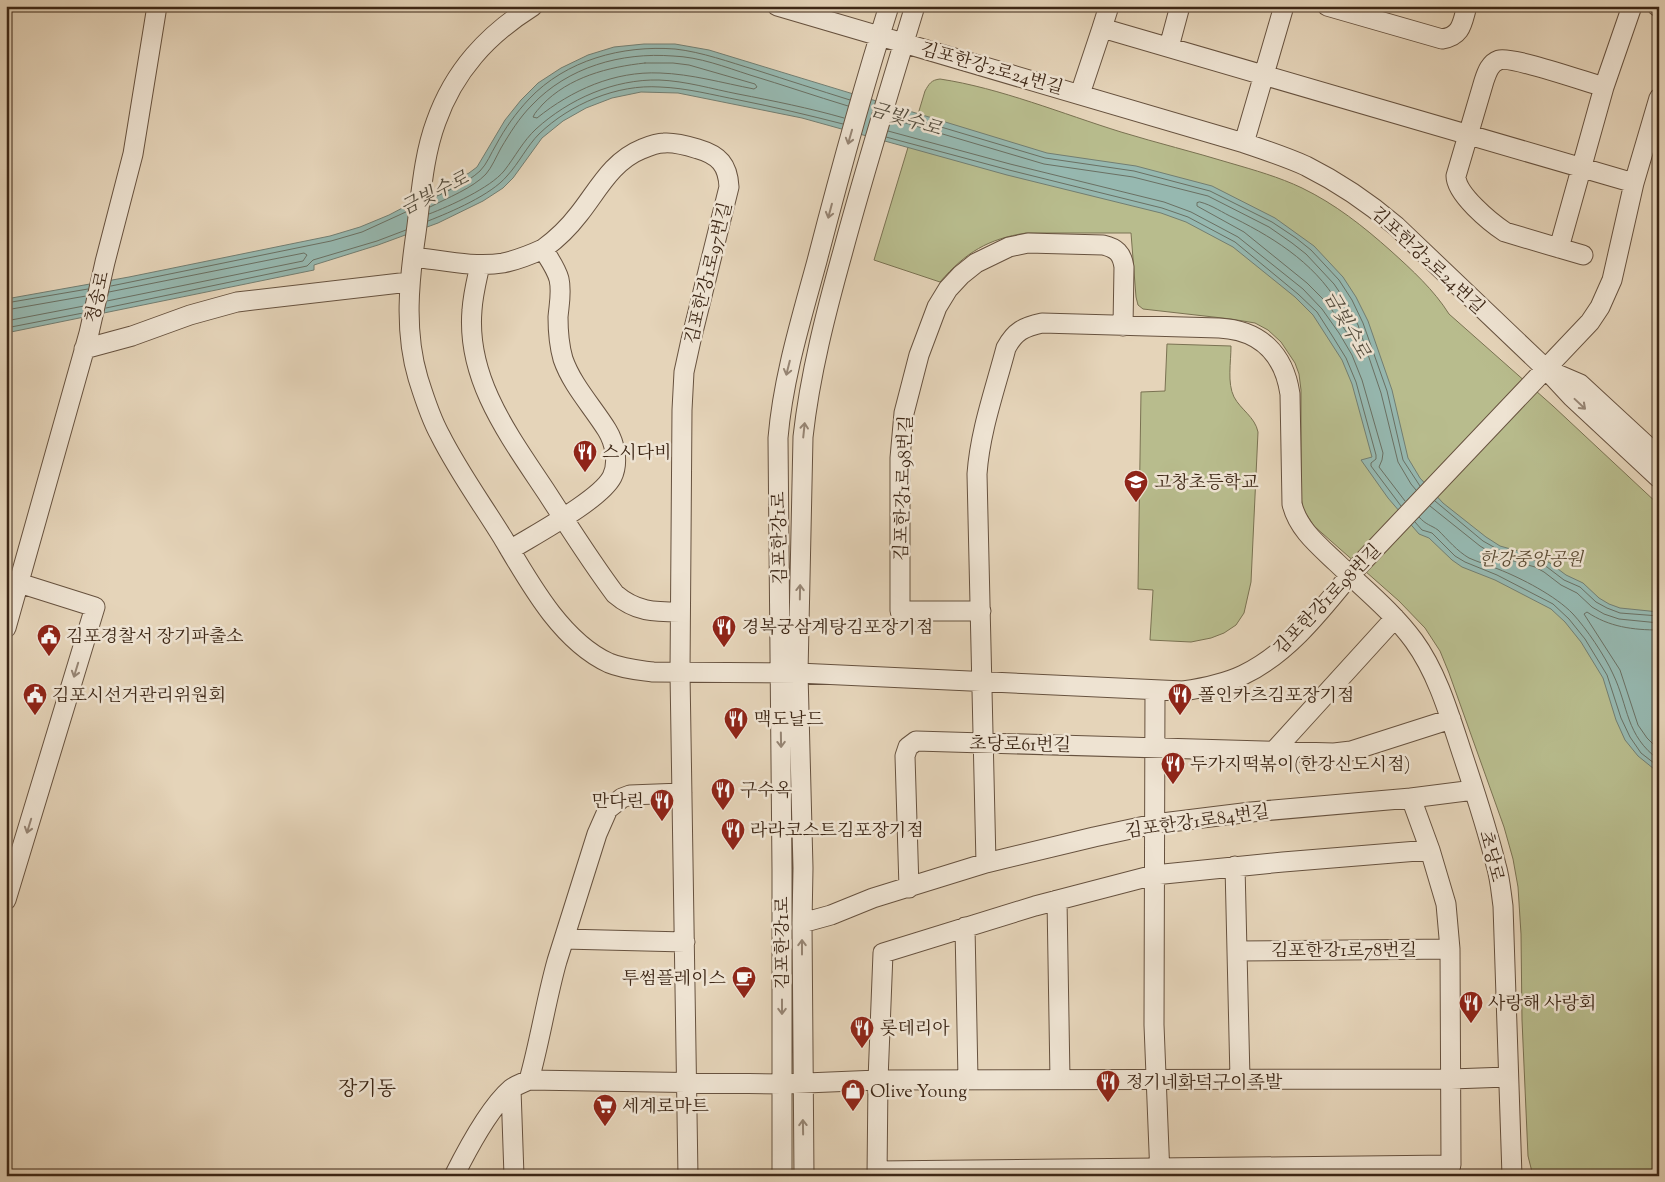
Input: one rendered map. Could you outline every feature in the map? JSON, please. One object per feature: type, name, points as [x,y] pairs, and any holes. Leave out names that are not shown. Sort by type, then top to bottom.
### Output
[{"type":"street","name":"청송로","points":[[6,628],[86,341],[133,154],[157,6]]},
{"type":"street","points":[[533,6],[480,48],[466,65],[452,88],[436,122],[427,156],[409,282],[409,331],[417,376],[426,404],[439,434],[510,550],[562,627],[590,652],[610,663],[630,669],[680,673],[789,673]]},
{"type":"street","points":[[777,6],[904,43]]},
{"type":"street","name":"김포한강1로","points":[[782,1176],[789,673],[778,438],[780,410],[793,350],[842,164],[888,6]]},
{"type":"street","name":"김포한강1로","points":[[804,1176],[802,767],[789,673],[802,520],[802,467],[806,412],[832,290],[866,168],[915,6]]},
{"type":"street","name":"김포한강2로24번길","points":[[1080,94],[1110,6]]},
{"type":"street","points":[[1169,48],[1180,6]]},
{"type":"street","points":[[1244,143],[1284,6]]},
{"type":"street","points":[[1328,6],[1442,39],[1450,38],[1457,34],[1467,6]]},
{"type":"street","points":[[1560,248],[1604,87],[1632,6]]},
{"type":"street","points":[[1102,28],[1469,134],[1634,184]]},
{"type":"street","name":"김포한강2로24번길","points":[[904,43],[1244,143],[1305,166],[1329,178],[1376,209],[1402,231],[1572,397],[1659,478]]},
{"type":"street","points":[[1583,255],[1505,232],[1493,223],[1462,192],[1456,181],[1456,176],[1487,70],[1494,63],[1500,60],[1517,61],[1604,87]]},
{"type":"street","points":[[1546,370],[1590,322],[1608,292],[1634,184],[1659,98]]},
{"type":"street","name":"김포한강1로97번길","points":[[413,254],[480,264],[502,263],[523,258],[543,249],[564,232],[621,160],[650,145],[664,142],[688,146],[708,152],[722,162],[728,173],[727,194],[684,372],[680,673]]},
{"type":"street","name":"김포한강1로98번길","points":[[981,611],[900,611],[900,458],[904,413],[936,307],[948,289],[976,263],[1009,247],[1028,243],[1103,245],[1113,247],[1123,259],[1122,326]]},
{"type":"street","points":[[510,550],[595,496],[612,477],[616,455],[607,430],[579,390],[564,360],[558,333],[559,280],[555,267],[543,249]]},
{"type":"street","points":[[480,264],[472,310],[474,345],[480,377],[503,426],[615,594],[625,603],[639,609],[655,612],[680,612]]},
{"type":"street","points":[[86,341],[132,336],[190,315],[237,302],[409,282]]},
{"type":"street","points":[[986,863],[978,451],[1011,338],[1030,326],[1042,323],[1122,326]]},
{"type":"street","name":"초당로","points":[[1122,326],[1234,329],[1248,333],[1270,349],[1285,372],[1289,388],[1292,504],[1295,515],[1302,527],[1315,542],[1395,618],[1423,655],[1451,719],[1497,866],[1503,906],[1512,1176]]},
{"type":"street","name":"김포한강2로24번길","points":[[1546,370],[1580,384],[1659,457]]},
{"type":"street","name":"김포한강1로98번길","points":[[789,673],[1183,691],[1208,687],[1241,676],[1259,666],[1292,640],[1386,536],[1546,370]]},
{"type":"street","name":"청송로","points":[[6,613],[19,583]]},
{"type":"street","points":[[6,900],[95,607],[19,583]]},
{"type":"street","points":[[1274,750],[1395,618]]},
{"type":"street","points":[[680,673],[688,1176]]},
{"type":"street","points":[[1155,690],[1153,981],[1155,1079],[1160,1172]]},
{"type":"street","name":"초당로61번길","points":[[910,888],[905,756],[908,747],[916,741],[1334,753],[1351,751],[1451,719]]},
{"type":"street","points":[[1430,850],[1235,866],[1154,875],[1056,900],[883,953],[878,1080],[877,1174],[1451,1170],[1450,949],[1446,904],[1430,850],[1411,798],[1474,790]]},
{"type":"street","points":[[528,1080],[535,1058],[551,980],[597,834],[608,809],[614,803],[630,795],[682,793]]},
{"type":"street","name":"김포한강1로84번길","points":[[802,923],[831,915],[873,898],[986,863],[1154,824],[1234,814],[1411,798]]},
{"type":"street","points":[[1235,866],[1240,1079]]},
{"type":"street","points":[[1056,900],[1060,1079]]},
{"type":"street","points":[[965,927],[968,1079]]},
{"type":"street","points":[[564,939],[685,942]]},
{"type":"street","name":"김포한강1로78번길","points":[[1238,951],[1450,949]]},
{"type":"street","points":[[454,1176],[479,1130],[511,1089],[528,1080],[782,1084],[968,1079],[1508,1077]]},
{"type":"street","points":[[511,1089],[514,1176]]},
{"type":"green space","name":"한강중앙공원","points":[[940,79],[1008,95],[1121,132],[1257,171],[1293,184],[1326,201],[1359,224],[1399,258],[1430,289],[1449,314],[1553,406],[1659,505],[1659,1176],[1533,1176],[1528,1156],[1518,887],[1504,827],[1440,651],[1425,628],[1399,601],[1314,526],[1303,509],[1301,497],[1301,390],[1299,374],[1295,363],[1281,342],[1268,330],[1255,323],[1143,309],[1138,305],[1136,297],[1131,233],[1026,233],[1000,239],[978,248],[940,282],[874,260],[925,91],[934,80]]},
{"type":"green space","points":[[1167,344],[1231,346],[1230,379],[1232,391],[1237,402],[1254,422],[1258,432],[1251,582],[1244,613],[1236,625],[1224,633],[1191,642],[1150,640],[1153,590],[1138,589],[1141,392],[1165,391]]},
{"type":"water","name":"금빛수로","points":[[644,44],[675,44],[709,50],[1047,153],[1136,166],[1212,186],[1275,218],[1314,246],[1343,277],[1356,297],[1368,321],[1392,390],[1408,458],[1420,478],[1443,503],[1500,546],[1539,557],[1566,575],[1583,583],[1599,598],[1609,604],[1620,608],[1659,612],[1659,773],[1638,756],[1625,740],[1616,720],[1603,678],[1581,642],[1565,622],[1551,609],[1495,580],[1462,567],[1452,560],[1429,538],[1419,534],[1388,498],[1361,460],[1372,457],[1352,384],[1342,360],[1313,315],[1295,297],[1233,247],[1186,222],[1161,213],[1007,175],[802,118],[678,93],[641,92],[612,98],[586,108],[563,121],[542,138],[513,178],[503,188],[483,201],[438,223],[378,245],[314,265],[314,270],[6,333],[6,299],[129,277],[330,236],[360,227],[389,215],[477,167],[505,120],[538,83],[561,68],[588,55],[614,47]]},
{"type":"place","name":"스시다비","points":[[585,473]]},
{"type":"place","name":"고창초등학교","points":[[1136,503]]},
{"type":"place","name":"경복궁삼계탕김포장기점","points":[[724,648]]},
{"type":"place","name":"김포경찰서 장기파출소","points":[[49,657]]},
{"type":"place","name":"김포시선거관리위원회","points":[[35,716]]},
{"type":"place","name":"폴인카츠김포장기점","points":[[1180,716]]},
{"type":"place","name":"맥도날드","points":[[736,740]]},
{"type":"place","name":"두가지떡볶이(한강신도시점)","points":[[1173,785]]},
{"type":"place","name":"구수옥","points":[[723,811]]},
{"type":"place","name":"만다린","points":[[662,822]]},
{"type":"place","name":"라라코스트김포장기점","points":[[733,851]]},
{"type":"place","name":"투썸플레이스","points":[[744,999]]},
{"type":"place","name":"사랑해 사랑회","points":[[1471,1024]]},
{"type":"place","name":"롯데리아","points":[[862,1049]]},
{"type":"place","name":"정기네화덕구이족발","points":[[1108,1103]]},
{"type":"place","name":"Olive Young","points":[[853,1112]]},
{"type":"place","name":"세계로마트","points":[[605,1127]]},
{"type":"district","name":"장기동","points":[[367,1088]]}]
